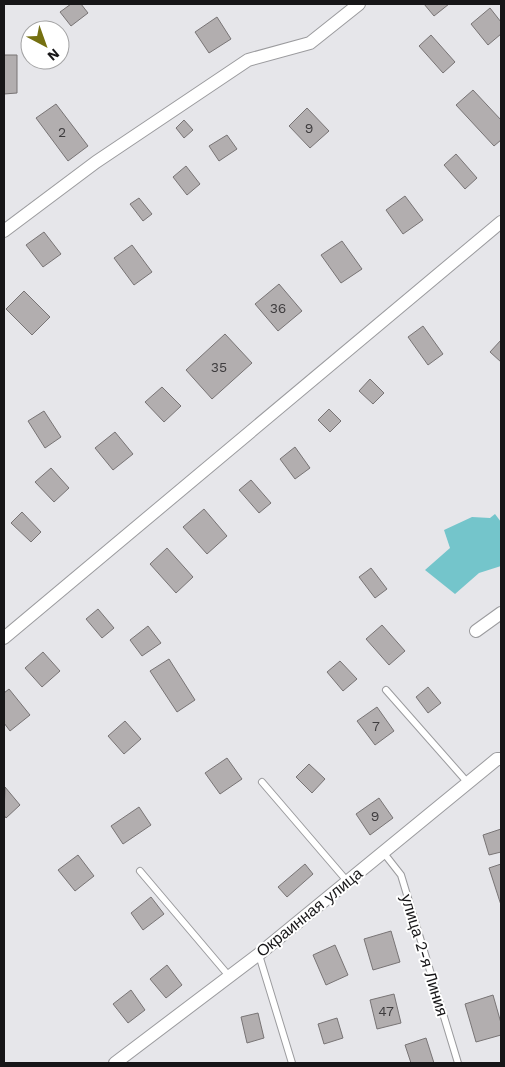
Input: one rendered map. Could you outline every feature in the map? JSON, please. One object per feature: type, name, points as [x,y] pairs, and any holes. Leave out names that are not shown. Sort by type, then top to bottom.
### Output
[{"type":"street","points":[[4,231],[96,162],[248,60],[310,43],[358,4]]},
{"type":"street","points":[[4,638],[501,222]]},
{"type":"street","points":[[476,631],[501,613]]},
{"type":"street","name":"Окраинная улица","points":[[122,1061],[259,954],[468,783],[501,759]]},
{"type":"lane","points":[[386,690],[468,783]]},
{"type":"lane","points":[[262,782],[348,881]]},
{"type":"lane","name":"улица 2-я Линия","points":[[384,852],[400,874],[458,1063]]},
{"type":"lane","points":[[140,871],[229,976]]},
{"type":"lane","points":[[259,954],[292,1063]]},
{"type":"water","points":[[495,514],[501,522],[501,566],[479,573],[455,594],[425,570],[450,548],[444,530],[472,517],[490,518]]},
{"type":"building","points":[[71,4],[81,4],[88,13],[71,26],[70,20],[66,20],[60,12]]},
{"type":"building","points":[[424,4],[449,4],[434,16]]},
{"type":"building","points":[[490,8],[501,22],[501,34],[488,45],[471,24]]},
{"type":"building","points":[[217,17],[231,39],[209,53],[195,32]]},
{"type":"building","points":[[431,35],[455,62],[443,73],[419,46]]},
{"type":"building","points":[[4,55],[17,55],[17,93],[4,94]]},
{"type":"building","points":[[473,90],[501,120],[501,140],[494,146],[456,105]]},
{"type":"building","points":[[56,104],[88,146],[68,161],[36,118]]},
{"type":"building","points":[[307,108],[329,131],[310,148],[289,126]]},
{"type":"building","points":[[184,120],[193,130],[184,138],[176,128]]},
{"type":"building","points":[[227,135],[237,149],[219,161],[209,146]]},
{"type":"building","points":[[456,154],[477,178],[465,189],[444,165]]},
{"type":"building","points":[[186,166],[200,184],[187,195],[173,177]]},
{"type":"building","points":[[405,196],[423,220],[403,234],[386,210]]},
{"type":"building","points":[[139,198],[152,214],[143,221],[130,204]]},
{"type":"building","points":[[44,232],[61,254],[43,267],[26,245]]},
{"type":"building","points":[[342,241],[362,269],[341,283],[321,255]]},
{"type":"building","points":[[132,245],[152,272],[134,285],[114,258]]},
{"type":"building","points":[[279,284],[302,311],[278,331],[255,304]]},
{"type":"building","points":[[24,291],[50,317],[32,335],[6,309]]},
{"type":"building","points":[[423,326],[443,354],[428,365],[408,337]]},
{"type":"building","points":[[225,334],[252,363],[212,399],[186,370]]},
{"type":"building","points":[[501,340],[501,362],[490,352]]},
{"type":"building","points":[[370,379],[384,393],[373,404],[359,391]]},
{"type":"building","points":[[162,387],[181,406],[164,422],[145,402]]},
{"type":"building","points":[[329,409],[341,421],[330,432],[318,420]]},
{"type":"building","points":[[44,411],[61,437],[45,448],[28,421]]},
{"type":"building","points":[[115,432],[133,454],[113,470],[95,448]]},
{"type":"building","points":[[295,447],[310,468],[295,479],[280,459]]},
{"type":"building","points":[[51,468],[69,488],[54,502],[35,482]]},
{"type":"building","points":[[251,480],[271,503],[259,513],[239,490]]},
{"type":"building","points":[[204,509],[227,536],[207,554],[183,527]]},
{"type":"building","points":[[22,512],[41,532],[31,542],[11,523]]},
{"type":"building","points":[[167,548],[193,577],[176,593],[150,564]]},
{"type":"building","points":[[371,568],[387,589],[375,598],[359,577]]},
{"type":"building","points":[[98,609],[114,628],[102,638],[86,619]]},
{"type":"building","points":[[382,625],[405,651],[389,665],[366,639]]},
{"type":"building","points":[[148,626],[161,643],[142,656],[130,640]]},
{"type":"building","points":[[43,652],[60,671],[42,687],[25,668]]},
{"type":"building","points":[[169,659],[195,700],[177,712],[150,671]]},
{"type":"building","points":[[340,661],[357,679],[343,691],[327,672]]},
{"type":"building","points":[[428,687],[441,703],[428,713],[416,697]]},
{"type":"building","points":[[9,689],[30,715],[10,731],[4,723],[4,693]]},
{"type":"building","points":[[377,707],[394,731],[375,745],[357,721]]},
{"type":"building","points":[[125,721],[141,739],[124,754],[108,736]]},
{"type":"building","points":[[227,758],[242,779],[220,794],[205,773]]},
{"type":"building","points":[[309,764],[325,779],[312,793],[296,777]]},
{"type":"building","points":[[5,787],[20,805],[6,818],[4,815]]},
{"type":"building","points":[[379,798],[393,818],[370,835],[356,814]]},
{"type":"building","points":[[139,807],[151,825],[123,844],[111,826]]},
{"type":"building","points":[[501,829],[501,852],[489,855],[483,835]]},
{"type":"building","points":[[78,855],[94,876],[75,891],[58,870]]},
{"type":"building","points":[[305,864],[313,874],[287,897],[278,887]]},
{"type":"building","points":[[501,864],[501,905],[489,868]]},
{"type":"building","points":[[151,897],[164,914],[143,930],[131,913]]},
{"type":"building","points":[[391,931],[400,962],[373,970],[364,939]]},
{"type":"building","points":[[335,945],[348,975],[326,985],[313,955]]},
{"type":"building","points":[[167,965],[182,985],[166,998],[150,979]]},
{"type":"building","points":[[131,990],[145,1010],[128,1023],[113,1004]]},
{"type":"building","points":[[394,994],[401,1023],[377,1029],[370,1000]]},
{"type":"building","points":[[493,995],[501,1023],[501,1035],[476,1042],[465,1004]]},
{"type":"building","points":[[258,1013],[264,1038],[247,1043],[241,1017]]},
{"type":"building","points":[[337,1018],[343,1038],[324,1044],[318,1024]]},
{"type":"building","points":[[426,1038],[434,1063],[411,1063],[405,1045]]}]
